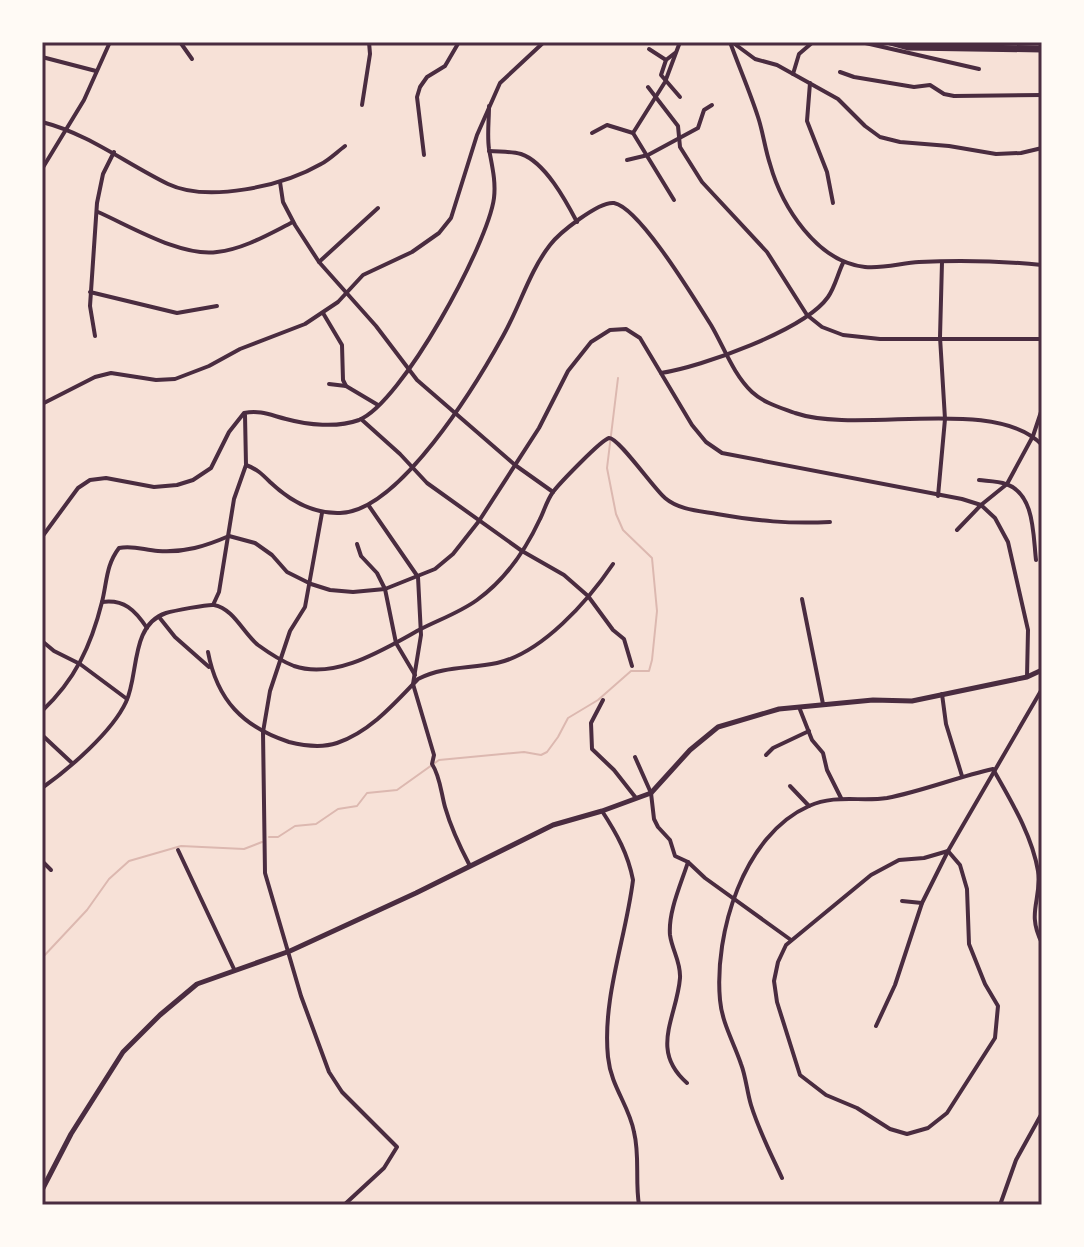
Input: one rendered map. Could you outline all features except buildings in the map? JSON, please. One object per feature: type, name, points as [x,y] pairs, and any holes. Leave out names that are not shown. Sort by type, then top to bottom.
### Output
[{"type":"highway","points":[[890,42],[908,47],[1042,49]]},
{"type":"street","points":[[42,169],[84,100],[110,42]]},
{"type":"street","points":[[180,42],[192,59]]},
{"type":"street","points":[[362,105],[369,42]]},
{"type":"street","points":[[424,155],[417,97],[420,87],[427,77],[445,66],[459,42]]},
{"type":"street","points":[[42,404],[95,377],[111,373],[156,380],[175,379],[305,324],[323,313],[363,275],[412,252],[439,233],[451,218],[477,135],[500,83],[544,42]]},
{"type":"street","points":[[633,133],[665,82],[680,42]]},
{"type":"street","points":[[731,42],[755,59],[793,74],[838,99],[880,137],[996,154],[1042,148]]},
{"type":"street","points":[[731,42],[758,115],[770,166],[781,193],[802,226],[824,250],[843,263],[867,268],[942,262],[1042,265]]},
{"type":"street","points":[[793,74],[799,54],[813,42]]},
{"type":"street","points":[[861,42],[979,69]]},
{"type":"street","points":[[649,49],[666,60]]},
{"type":"street","points":[[677,52],[666,60],[661,75],[680,97]]},
{"type":"street","points":[[42,57],[96,71]]},
{"type":"street","points":[[840,72],[914,87],[926,84],[954,96],[1042,95]]},
{"type":"street","points":[[810,83],[807,121],[824,163],[833,203]]},
{"type":"street","points":[[648,87],[678,126],[680,147],[702,182],[767,252],[807,315],[822,327],[843,335],[880,339],[1042,339]]},
{"type":"street","points":[[627,160],[648,155],[698,128],[704,110],[712,105]]},
{"type":"street","points":[[42,537],[78,488],[90,480],[106,478],[154,487],[193,480],[211,468],[229,432],[244,413],[256,411],[318,425],[361,419],[378,405],[438,327],[485,232],[494,201],[495,181],[489,151],[489,106]]},
{"type":"street","points":[[42,122],[66,128],[169,184],[211,194],[280,182],[321,164],[345,146]]},
{"type":"street","points":[[592,133],[607,125],[633,133],[674,200]]},
{"type":"street","points":[[489,151],[522,154],[531,159],[556,186],[577,223]]},
{"type":"street","points":[[95,336],[90,292],[100,187],[114,152]]},
{"type":"street","points":[[280,182],[283,202],[319,262],[417,380],[515,465],[553,492]]},
{"type":"street","points":[[246,465],[257,468],[286,496],[322,513],[342,513],[369,506],[390,491],[413,468],[455,411],[503,336],[552,242],[597,206],[612,203],[626,208],[646,228],[710,324],[740,379],[768,404],[802,415],[844,419],[986,421],[1016,428],[1033,436],[1042,445]]},
{"type":"street","points":[[319,262],[378,208]]},
{"type":"street","points":[[98,212],[166,242],[206,253],[233,249],[293,222]]},
{"type":"street","points":[[938,496],[945,419],[940,337],[942,262]]},
{"type":"street","points":[[661,373],[727,355],[777,333],[807,315],[829,296],[843,263]]},
{"type":"street","points":[[90,292],[177,313],[217,306]]},
{"type":"street","points":[[323,313],[342,345],[343,380],[346,386]]},
{"type":"street","points":[[42,711],[64,690],[80,664],[102,602],[112,557],[119,548],[186,550],[229,536],[255,543],[272,555],[287,572],[311,584],[353,592],[385,589],[435,569],[453,554],[479,521],[539,428],[568,371],[591,342],[610,330],[626,329],[640,338],[692,425],[706,442],[722,453],[981,505],[995,518],[1008,542],[1028,630],[1027,677]]},
{"type":"street","points":[[329,384],[346,386],[378,405]]},
{"type":"street","points":[[957,530],[1007,484],[1033,436],[1042,409]]},
{"type":"street","points":[[213,605],[219,592],[234,499],[246,465],[244,413]]},
{"type":"street","points":[[361,419],[427,483],[522,551],[564,575],[588,596],[613,630],[624,639],[632,666]]},
{"type":"street","points":[[42,788],[72,763],[120,714],[127,699],[135,656],[147,628],[159,617],[213,605],[234,616],[257,644],[298,667],[344,665],[366,659],[461,610],[501,579],[522,551],[553,492],[596,445],[608,438],[615,439],[647,481],[668,501],[689,509],[755,522],[830,522]]},
{"type":"street","points":[[979,480],[1007,484],[1018,492],[1029,510],[1036,560]]},
{"type":"street","points":[[369,506],[418,577],[420,629],[413,684],[434,755],[432,764],[456,840],[470,866]]},
{"type":"street","points":[[322,513],[305,607],[290,631],[270,691],[263,732],[265,873],[301,996],[329,1072],[342,1092],[397,1147],[384,1168],[344,1205]]},
{"type":"street","points":[[357,544],[361,556],[377,573],[385,589],[396,643],[415,675]]},
{"type":"street","points":[[208,652],[211,668],[234,710],[250,725],[302,745],[339,743],[371,726],[418,679],[445,668],[493,664],[517,658],[540,643],[597,589],[613,564]]},
{"type":"street","points":[[802,599],[823,704]]},
{"type":"street","points":[[102,602],[124,604],[147,628]]},
{"type":"street","points":[[159,617],[175,637],[211,668]]},
{"type":"street","points":[[42,641],[80,664],[127,699]]},
{"type":"street","points":[[42,1190],[71,1134],[123,1052],[197,984],[290,951],[553,825],[651,793],[690,750],[718,727],[779,709],[873,700],[912,701],[1027,677],[1042,670]]},
{"type":"street","points":[[876,1026],[895,985],[922,903],[993,769],[1042,689]]},
{"type":"street","points":[[942,694],[946,724],[962,776]]},
{"type":"street","points":[[603,700],[591,723],[592,749],[636,798]]},
{"type":"street","points":[[799,707],[816,745],[823,753],[827,770],[841,798]]},
{"type":"street","points":[[766,755],[773,748],[809,731]]},
{"type":"street","points":[[42,735],[72,763]]},
{"type":"street","points":[[635,757],[651,793],[658,827],[670,840],[675,856],[688,862],[791,941]]},
{"type":"street","points":[[782,1178],[755,1116],[742,1066],[720,1004],[723,939],[742,875],[757,852],[783,824],[809,806],[841,798],[886,798],[993,769]]},
{"type":"street","points":[[993,769],[1019,816],[1038,873],[1033,913],[1034,928],[1042,943]]},
{"type":"street","points":[[790,786],[809,806]]},
{"type":"street","points":[[602,811],[629,859],[633,880],[608,1017],[608,1055],[613,1084],[634,1130],[635,1182],[639,1205]]},
{"type":"street","points":[[178,850],[234,969]]},
{"type":"street","points":[[948,851],[960,865],[967,889],[969,944],[985,984],[998,1006],[995,1038],[947,1113],[928,1128],[907,1134],[890,1129],[857,1108],[826,1095],[800,1075],[777,1002],[774,981],[778,962],[791,941],[871,875],[899,860],[924,858],[948,851]]},
{"type":"street","points":[[42,861],[51,870]]},
{"type":"street","points":[[687,1083],[670,1063],[667,1043],[680,974],[670,930],[688,862]]},
{"type":"street","points":[[902,901],[922,903]]},
{"type":"street","points":[[1000,1205],[1016,1160],[1042,1113]]},
{"type":"waterway","points":[[269,837],[278,837],[295,826],[316,824],[338,809],[357,806],[367,793],[397,790],[439,760],[524,752],[541,755],[558,737],[568,718],[598,700],[631,671],[649,671],[657,611],[652,558],[623,530],[616,514],[607,468],[618,378]]},
{"type":"waterway","points":[[42,958],[87,910],[109,879],[129,861],[181,846],[244,849],[262,842]]}]
